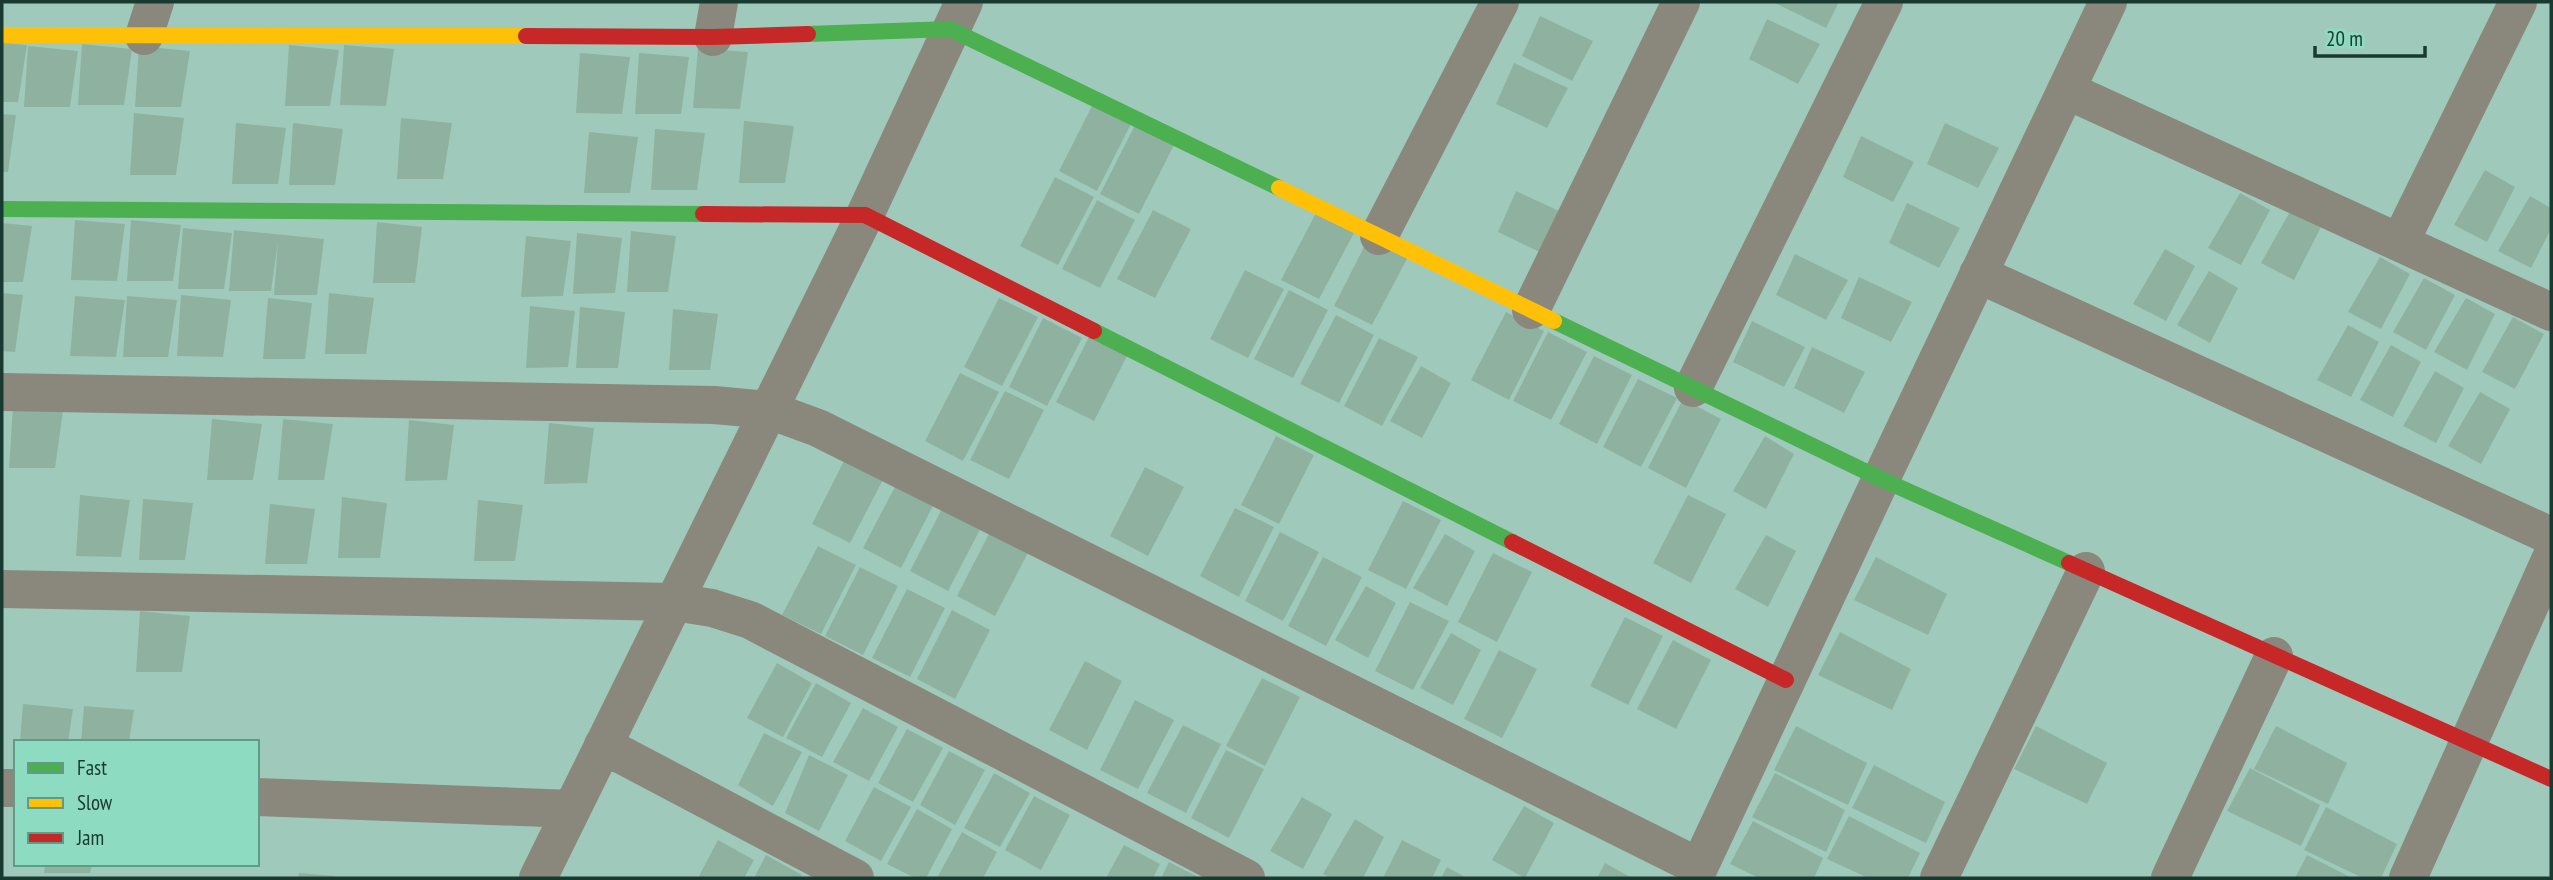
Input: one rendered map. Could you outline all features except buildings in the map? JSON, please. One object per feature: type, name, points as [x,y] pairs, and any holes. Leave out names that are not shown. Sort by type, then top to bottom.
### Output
[{"type":"street","points":[[1379,236],[1500,2]]},
{"type":"street","points":[[1531,310],[1679,2]]},
{"type":"street","points":[[1693,388],[1884,2]]},
{"type":"street","points":[[2,391],[714,405],[769,410],[818,428],[1697,873],[2108,2]]},
{"type":"street","points":[[2400,242],[2518,2]]},
{"type":"street","points":[[538,878],[865,215],[957,15]]},
{"type":"street","points":[[2,35],[149,19],[716,19],[957,15],[1379,236],[1881,479],[2551,779]]},
{"type":"street","points":[[2066,90],[2551,312]]},
{"type":"street","points":[[2,209],[865,215],[1786,680]]},
{"type":"street","points":[[1978,274],[2551,536]]},
{"type":"street","points":[[2409,878],[2551,558]]},
{"type":"street","points":[[1939,878],[2086,571]]},
{"type":"street","points":[[2,589],[674,602],[712,608],[750,620],[1246,878]]},
{"type":"street","points":[[2170,878],[2274,656]]},
{"type":"street","points":[[603,746],[855,878]]},
{"type":"street","points":[[259,797],[572,809]]},
{"type":"traffic: fast","points":[[808,34],[950,29],[1279,188]]},
{"type":"traffic: fast","points":[[2,209],[703,214]]},
{"type":"traffic: fast","points":[[1554,321],[1881,479],[2069,563]]},
{"type":"traffic: fast","points":[[1094,331],[1512,542]]},
{"type":"traffic: slow","points":[[2,35],[526,36]]},
{"type":"traffic: slow","points":[[1279,188],[1554,321]]},
{"type":"traffic: jam","points":[[526,36],[713,37],[808,34]]},
{"type":"traffic: jam","points":[[703,214],[865,215],[1094,331]]},
{"type":"traffic: jam","points":[[1512,542],[1786,680]]},
{"type":"traffic: jam","points":[[2069,563],[2551,779]]}]
